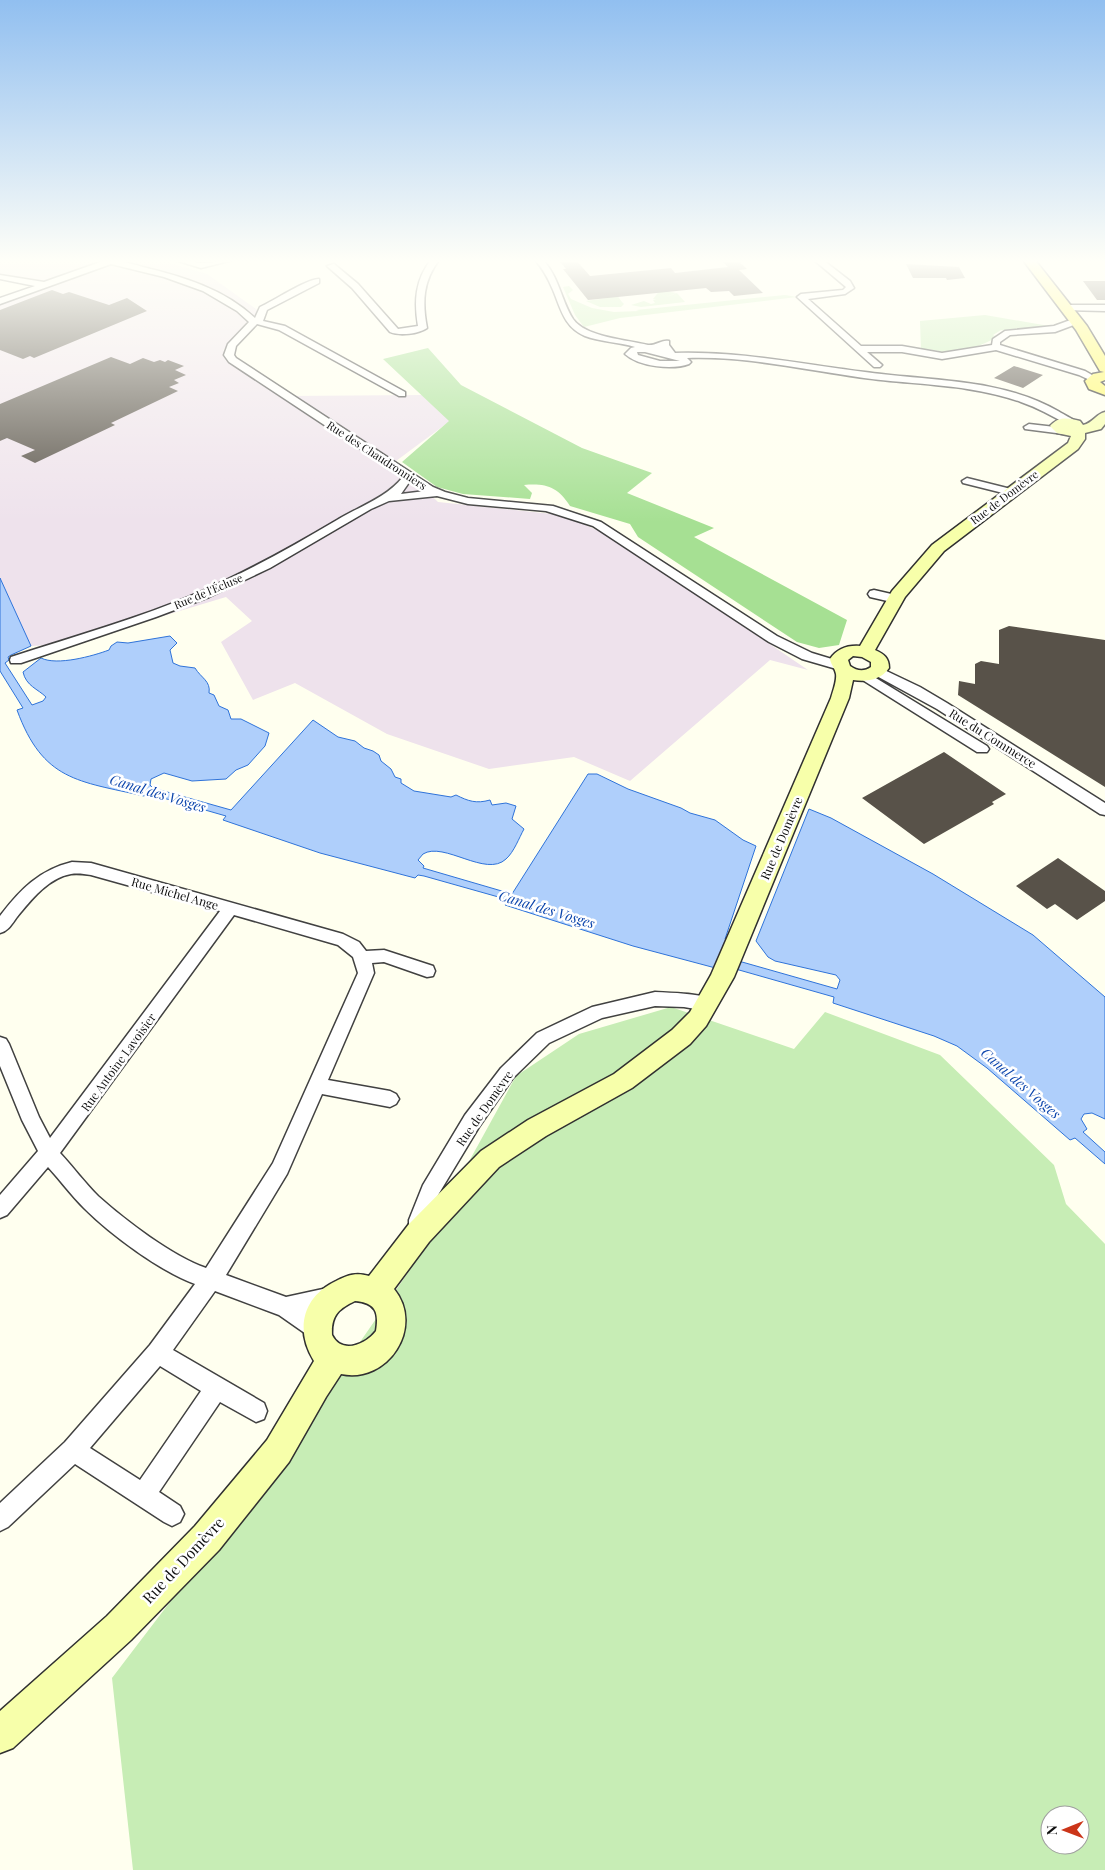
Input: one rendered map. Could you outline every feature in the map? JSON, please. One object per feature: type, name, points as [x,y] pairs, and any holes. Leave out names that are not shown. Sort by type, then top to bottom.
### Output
[{"type":"main road","points":[[1092,347],[1105,368]]},
{"type":"main road","points":[[1099,378],[1092,384],[1105,392]]},
{"type":"street","name":"Rue des Chaudronniers","points":[[230,347],[228,355],[232,360],[437,493],[462,500],[541,507],[570,514],[597,524],[773,639],[807,656],[855,669]]},
{"type":"street","points":[[317,347],[402,394]]},
{"type":"street","points":[[630,347],[635,367],[655,363],[695,370],[680,357],[640,347]]},
{"type":"street","points":[[632,355],[652,347]]},
{"type":"street","points":[[667,347],[673,356]]},
{"type":"street","points":[[859,349],[902,349],[942,356],[994,347]]},
{"type":"street","points":[[997,347],[1099,378]]},
{"type":"street","points":[[859,349],[894,378]]},
{"type":"street","points":[[686,362],[690,358],[701,354]]},
{"type":"street","points":[[673,356],[716,354],[894,378],[946,376],[1046,408],[1067,427]]},
{"type":"street","points":[[942,356],[946,360],[946,376]]},
{"type":"street","points":[[869,376],[877,365]]},
{"type":"street","name":"Rue de Domèvre","points":[[865,652],[896,599],[920,566],[938,548],[1011,492],[1067,427],[1100,424]]},
{"type":"street","points":[[1032,427],[1067,427]]},
{"type":"street","name":"Rue de l'Écluse","points":[[389,498],[409,476]]},
{"type":"street","points":[[967,480],[1011,492]]},
{"type":"street","name":"Rue de l'Écluse","points":[[16,660],[181,604],[232,583],[367,507],[389,498],[437,493]]},
{"type":"street","points":[[874,594],[896,599]]},
{"type":"street","points":[[855,669],[881,665],[874,655],[851,651],[855,669],[982,749]]},
{"type":"street","name":"Rue de Domèvre","points":[[376,1291],[418,1233],[490,1159],[537,1128],[623,1081],[681,1037],[698,1019],[722,977],[840,698],[855,669]]},
{"type":"street","name":"Rue du Commerce","points":[[855,669],[922,694],[1105,810]]},
{"type":"street","name":"Rue Michel Ange","points":[[0,927],[28,894],[52,874],[71,868],[91,869],[343,940],[356,946],[363,957]]},
{"type":"street","name":"Rue Antoine Lavoisier","points":[[0,1209],[49,1154],[230,909]]},
{"type":"street","points":[[0,1519],[74,1450],[158,1352],[211,1280],[280,1168],[318,1086],[366,973],[363,957],[384,956],[427,971]]},
{"type":"street","name":"Rue de Domèvre","points":[[418,1233],[419,1220],[430,1191],[472,1121],[507,1073],[543,1038],[598,1012],[655,999],[684,1000],[707,1004]]},
{"type":"street","points":[[0,1044],[31,1120],[49,1154],[91,1202],[134,1237],[187,1271],[286,1307],[316,1329]]},
{"type":"street","points":[[318,1086],[390,1099]]},
{"type":"street","points":[[354,1287],[376,1291],[385,1299],[392,1315],[390,1334],[383,1346],[372,1355],[360,1360],[346,1361],[334,1358],[324,1351],[318,1341],[316,1329],[318,1317],[323,1306],[342,1290],[354,1287]]},
{"type":"street","points":[[286,1307],[333,1297]]},
{"type":"street","points":[[158,1352],[256,1411]]},
{"type":"street","name":"Rue de Domèvre","points":[[0,1735],[119,1628],[207,1538],[278,1451],[315,1386],[334,1358]]},
{"type":"street","points":[[143,1495],[217,1387]]},
{"type":"street","points":[[74,1450],[172,1514]]},
{"type":"shaded area","points":[[0,347],[226,347],[223,350],[287,396],[422,395],[450,421],[396,461],[438,502],[552,514],[581,523],[610,536],[808,670],[770,660],[630,781],[574,757],[489,769],[387,734],[295,683],[253,700],[221,642],[252,621],[226,597],[70,644],[31,646],[0,578]]},
{"type":"green space","points":[[921,347],[974,347],[938,354],[939,351],[921,350]]},
{"type":"green space","points":[[428,348],[461,385],[582,448],[652,473],[627,493],[714,528],[694,537],[847,620],[839,645],[819,648],[797,642],[638,537],[630,524],[570,506],[556,490],[539,485],[524,485],[532,493],[530,499],[463,494],[437,487],[402,462],[449,421],[383,359]]},
{"type":"green space","points":[[671,1007],[794,1049],[825,1012],[940,1055],[1054,1165],[1066,1204],[1105,1244],[1105,1870],[133,1870],[112,1678],[282,1455],[407,1274],[516,1076],[579,1034]]},
{"type":"water","name":"Canal des Vosges","points":[[0,578],[31,646],[11,655],[5,663],[32,705],[43,701],[46,697],[29,684],[23,672],[41,658],[65,661],[109,650],[117,642],[128,643],[170,636],[177,643],[170,650],[173,663],[195,668],[207,682],[209,693],[214,695],[219,706],[228,710],[231,719],[241,719],[269,733],[265,746],[248,765],[236,770],[226,779],[192,781],[164,773],[151,779],[150,785],[153,788],[231,810],[313,720],[338,737],[355,741],[364,748],[379,755],[381,761],[391,769],[395,777],[401,779],[401,783],[414,791],[451,797],[456,795],[476,802],[490,800],[492,805],[506,803],[516,806],[512,819],[524,829],[509,856],[498,864],[476,862],[432,851],[423,854],[418,860],[424,866],[423,868],[512,894],[588,774],[597,774],[628,789],[690,813],[715,820],[743,840],[756,846],[725,939],[730,944],[728,958],[837,989],[840,980],[836,975],[775,961],[768,957],[756,941],[809,809],[831,818],[933,874],[1033,935],[1105,997],[1105,1119],[1092,1113],[1084,1114],[1081,1119],[1087,1129],[1083,1132],[1105,1152],[1105,1164],[1075,1138],[1070,1140],[987,1068],[957,1046],[934,1036],[833,1003],[834,997],[725,966],[723,970],[633,946],[505,905],[508,901],[502,898],[424,876],[418,875],[415,878],[320,853],[223,820],[226,816],[153,795],[147,794],[144,796],[100,786],[66,774],[51,764],[39,751],[27,733],[17,710],[23,708],[0,671]]},
{"type":"building","points":[[0,347],[60,347],[34,358],[30,356],[23,359],[0,350]]},
{"type":"building","points":[[111,357],[130,364],[143,358],[154,362],[160,360],[165,362],[168,360],[184,366],[175,370],[186,375],[174,380],[179,383],[169,387],[178,391],[111,423],[115,425],[35,463],[21,456],[35,450],[7,438],[0,441],[0,404]]},
{"type":"building","points":[[1014,366],[1043,375],[1023,388],[994,378]]},
{"type":"building","points":[[1009,626],[1105,640],[1105,787],[958,695],[959,681],[975,684],[975,664],[981,661],[999,664],[999,630]]},
{"type":"building","points":[[944,752],[1006,794],[992,802],[994,804],[924,844],[862,798]]},
{"type":"building","points":[[1058,858],[1105,891],[1105,901],[1077,920],[1055,904],[1047,909],[1016,886]]}]
